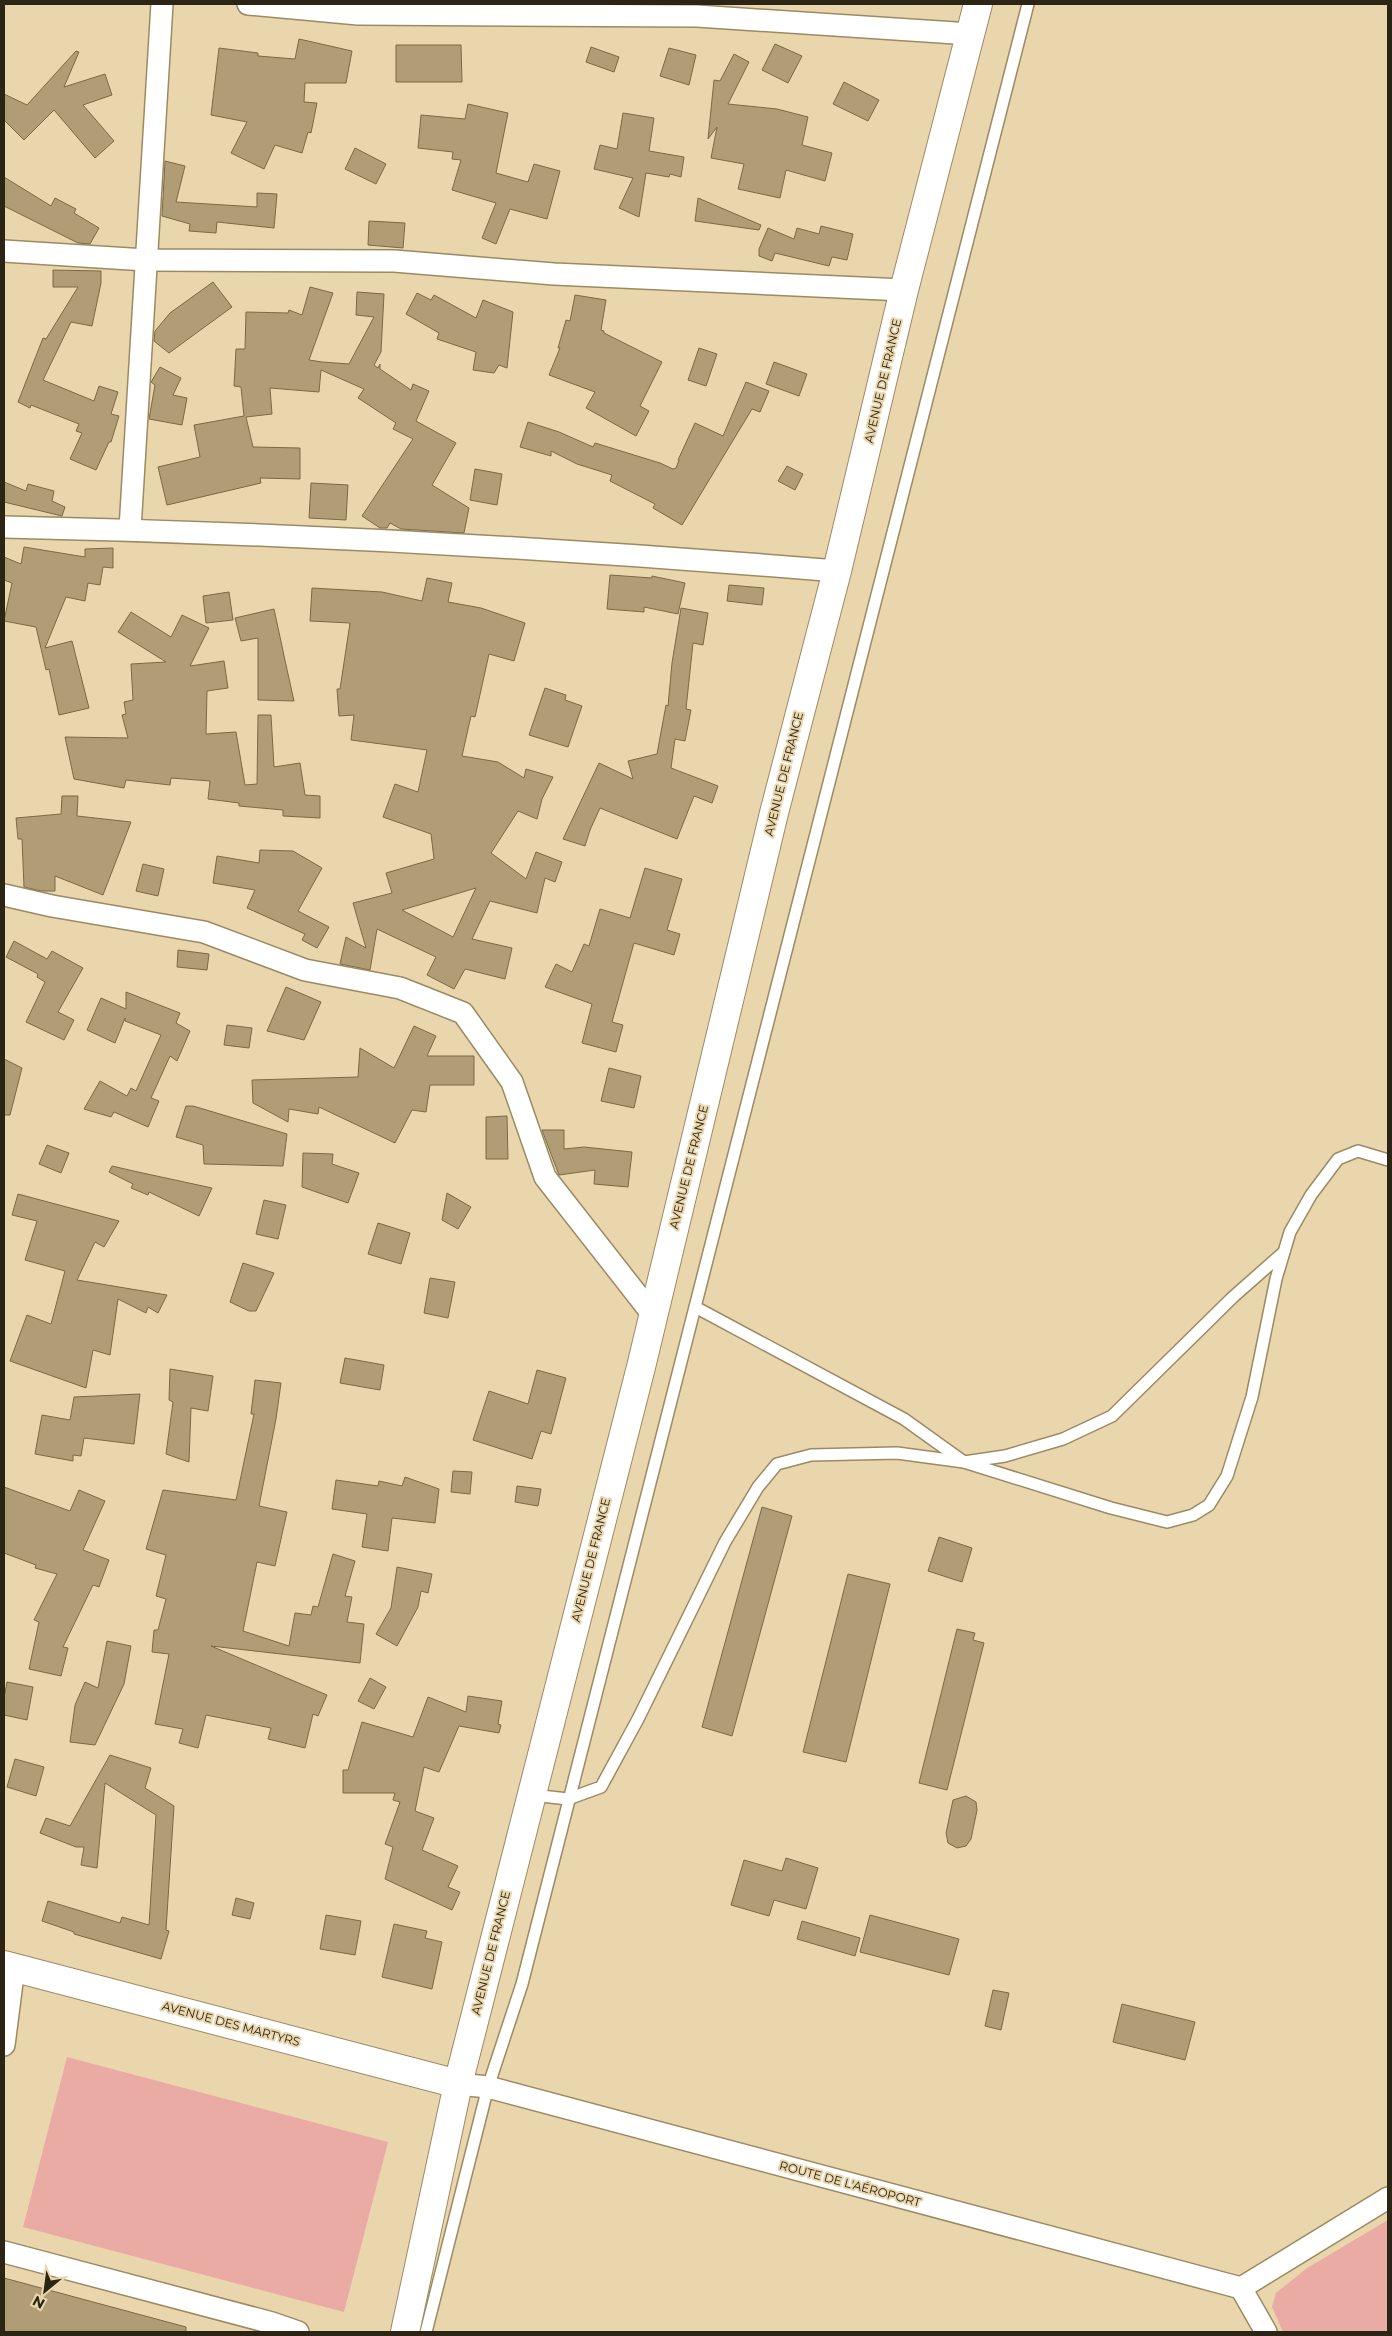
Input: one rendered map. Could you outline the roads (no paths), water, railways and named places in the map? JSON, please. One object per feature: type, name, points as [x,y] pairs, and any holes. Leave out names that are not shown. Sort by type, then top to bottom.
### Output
[{"type":"main road","name":"AVENUE DE FRANCE","points":[[405,2332],[458,2084],[653,1315],[774,814],[837,571],[904,290],[978,4]]},
{"type":"main road","name":"AVENUE DES MARTYRS","points":[[9,1966],[458,2084]]},
{"type":"street","points":[[130,529],[162,4]]},
{"type":"street","points":[[248,4],[358,14],[696,16],[971,34]]},
{"type":"street","points":[[4,251],[146,260],[394,262],[554,274],[904,290]]},
{"type":"street","points":[[4,527],[130,529],[612,553],[837,571]]},
{"type":"street","points":[[4,895],[47,905],[204,932],[305,970],[400,988],[463,1013],[512,1082],[545,1177],[653,1315]]},
{"type":"street","points":[[4,2045],[9,1966]]},
{"type":"street","name":"ROUTE DE L'AÉROPORT","points":[[458,2084],[488,2087],[1241,2288]]},
{"type":"street","points":[[1266,2332],[1241,2288],[1388,2198]]},
{"type":"street","points":[[4,2252],[272,2323],[298,2332]]},
{"type":"lane","points":[[426,2332],[488,2087],[522,1984],[568,1800],[697,1308],[1028,4]]},
{"type":"lane","points":[[532,1795],[568,1800],[601,1787],[638,1719],[726,1542],[758,1488],[777,1464],[821,1454],[897,1453],[964,1462],[1111,1508],[1167,1522],[1192,1514],[1209,1505],[1227,1476],[1252,1397],[1276,1279],[1290,1232],[1338,1159],[1358,1152],[1388,1160]]},
{"type":"lane","points":[[697,1308],[904,1420],[964,1462],[1005,1456],[1053,1442],[1112,1416],[1233,1297],[1284,1252]]}]
